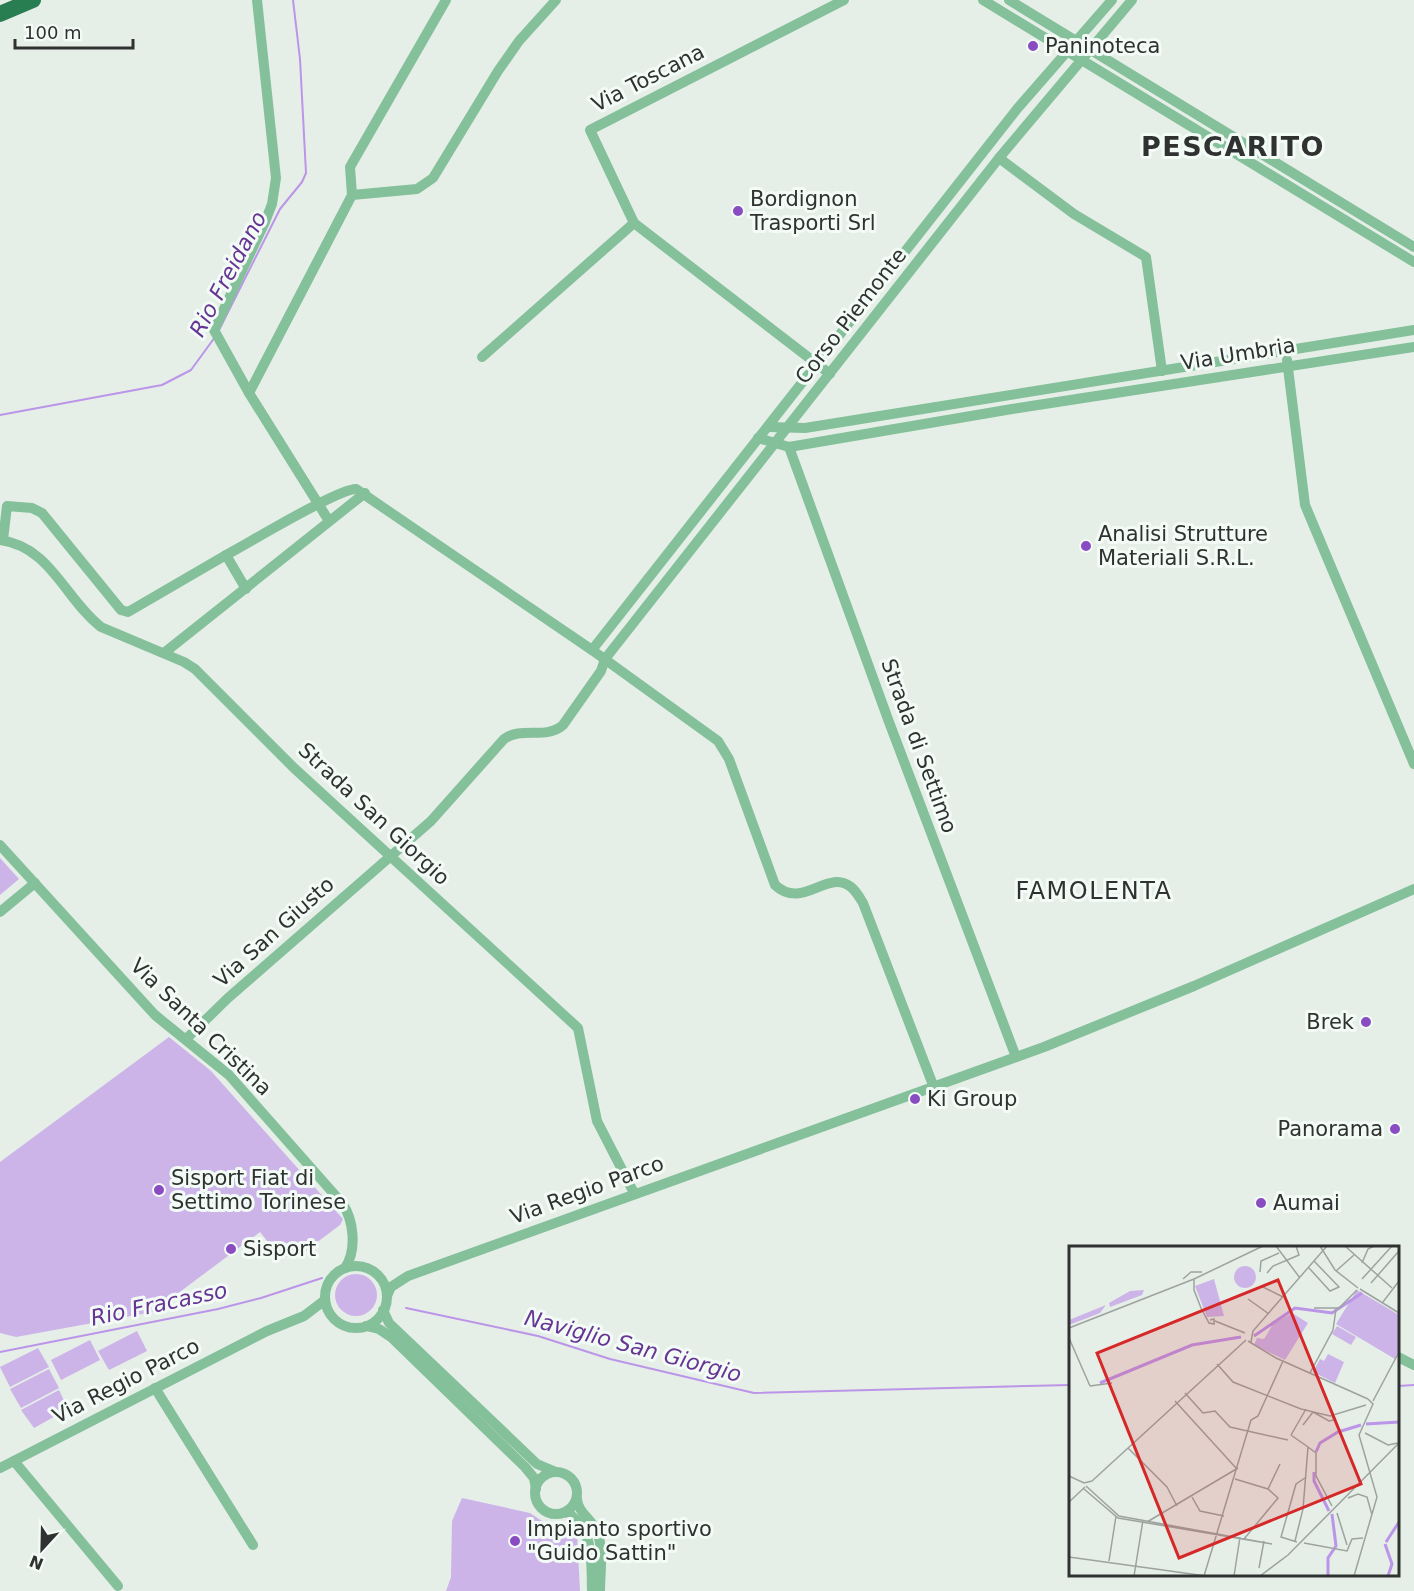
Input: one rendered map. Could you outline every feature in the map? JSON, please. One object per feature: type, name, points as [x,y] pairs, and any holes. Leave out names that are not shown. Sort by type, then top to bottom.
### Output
[{"type":"highway","points":[[0,3],[8,0]]},
{"type":"highway","points":[[0,14],[33,0]]},
{"type":"street","points":[[257,0],[276,178],[272,204],[265,222],[214,330],[249,393],[329,521]]},
{"type":"street","points":[[249,393],[352,195],[350,167],[446,0]]},
{"type":"street","points":[[352,195],[417,189],[427,184],[519,41],[556,0]]},
{"type":"street","name":"Via Toscana","points":[[830,374],[634,223],[590,130],[844,0]]},
{"type":"street","points":[[983,0],[1414,262]]},
{"type":"street","points":[[1009,0],[1414,247]]},
{"type":"street","name":"Corso Piemonte","points":[[592,650],[939,207],[1076,40],[1112,0]]},
{"type":"street","name":"Corso Piemonte","points":[[605,660],[986,174],[1132,0]]},
{"type":"street","points":[[1246,160],[1253,149]]},
{"type":"street","name":"Via Umbria","points":[[999,158],[1074,214],[1146,258],[1162,371]]},
{"type":"street","points":[[973,165],[986,174]]},
{"type":"street","points":[[939,207],[953,217]]},
{"type":"street","points":[[482,357],[634,223]]},
{"type":"street","name":"Via Umbria","points":[[768,427],[787,429],[884,415],[1414,330]]},
{"type":"street","points":[[1386,335],[1390,351]]},
{"type":"street","name":"Via Umbria","points":[[758,438],[789,447],[1093,396],[1414,347]]},
{"type":"street","points":[[1286,351],[1305,505],[1414,764]]},
{"type":"street","points":[[1091,382],[1093,396]]},
{"type":"street","points":[[1010,395],[1012,409]]},
{"type":"street","points":[[884,415],[888,430]]},
{"type":"street","name":"Strada di Settimo","points":[[789,447],[889,722],[1016,1057]]},
{"type":"street","points":[[2,540],[7,506],[32,508],[42,513],[121,610],[128,612],[319,504],[350,489],[364,493],[592,650],[718,741],[736,780],[775,885],[783,892],[796,896],[836,882],[851,886],[863,903],[933,1085],[1016,1057],[1194,986],[1414,889]]},
{"type":"street","points":[[164,653],[364,493]]},
{"type":"street","name":"Strada San Giorgio","points":[[2,540],[21,543],[39,556],[90,619],[101,627],[164,653],[195,669],[294,768],[578,1028],[597,1121],[634,1192]]},
{"type":"street","points":[[226,555],[246,589]]},
{"type":"street","points":[[646,582],[659,592]]},
{"type":"street","name":"Via San Giusto","points":[[186,1039],[228,998],[431,821],[506,737],[518,733],[556,731],[563,725],[605,660]]},
{"type":"street","name":"Via Santa Cristina","points":[[0,845],[155,1015],[229,1075],[342,1203],[350,1222],[352,1248],[345,1268]]},
{"type":"street","points":[[0,912],[35,883]]},
{"type":"street","name":"Via Regio Parco","points":[[380,1277],[401,1279],[634,1192],[933,1085]]},
{"type":"street","points":[[352,1248],[368,1268],[380,1277],[387,1296]]},
{"type":"street","points":[[368,1268],[345,1268],[330,1280],[325,1300],[331,1314],[347,1326],[366,1326],[391,1337],[531,1473],[537,1502],[546,1512],[560,1514],[566,1512],[577,1499]]},
{"type":"street","points":[[366,1326],[375,1321],[383,1310],[387,1296],[401,1279]]},
{"type":"street","name":"Via Regio Parco","points":[[0,1468],[267,1331],[304,1316],[325,1300]]},
{"type":"street","points":[[383,1310],[389,1323],[537,1464],[563,1473],[574,1482],[580,1510],[592,1523],[599,1536],[600,1591]]},
{"type":"street","name":"Via Regio Parco","points":[[304,1316],[331,1314]]},
{"type":"street","points":[[1399,1358],[1414,1365]]},
{"type":"street","points":[[155,1388],[253,1545]]},
{"type":"street","points":[[14,1461],[118,1586]]},
{"type":"street","points":[[536,1489],[543,1477],[556,1472]]},
{"type":"street","points":[[566,1512],[580,1522],[587,1533],[592,1591]]},
{"type":"shaded area","points":[[0,858],[19,879],[0,895]]},
{"type":"shaded area","name":"Sisport Fiat di Settimo Torinese","points":[[169,1037],[211,1071],[343,1219],[340,1225],[296,1258],[279,1256],[260,1232],[153,1312],[16,1337],[0,1333],[0,1162]]},
{"type":"shaded area","points":[[356,1274],[371,1280],[377,1295],[371,1310],[356,1316],[341,1310],[335,1295],[341,1280]]},
{"type":"shaded area","points":[[137,1331],[147,1351],[109,1370],[98,1351]]},
{"type":"shaded area","points":[[90,1340],[100,1360],[61,1380],[51,1360]]},
{"type":"shaded area","points":[[38,1348],[49,1367],[10,1387],[0,1367]]},
{"type":"shaded area","points":[[49,1369],[59,1388],[21,1408],[10,1389]]},
{"type":"shaded area","points":[[59,1390],[68,1409],[34,1428],[21,1410]]},
{"type":"shaded area","name":"Impianto sportivo \"Guido Sattin\"","points":[[462,1498],[530,1513],[548,1525],[577,1534],[580,1591],[446,1591],[451,1577],[452,1521]]},
{"type":"waterway","name":"Rio Freidano","points":[[219,330],[280,209],[302,182],[306,173],[300,59],[293,0]]},
{"type":"waterway","name":"Rio Freidano","points":[[0,415],[162,385],[191,370],[215,337]]},
{"type":"waterway","name":"Rio Fracasso","points":[[0,1352],[218,1309],[322,1278]]},
{"type":"waterway","name":"Naviglio San Giorgio","points":[[406,1308],[538,1336],[610,1359],[754,1393],[1069,1385]]},
{"type":"waterway","name":"Naviglio San Giorgio","points":[[1399,1386],[1414,1385]]},
{"type":"place","name":"Paninoteca","points":[[1033,46]]},
{"type":"place","name":"Bordignon Trasporti Srl","points":[[738,211]]},
{"type":"place","name":"Analisi Strutture Materiali S.R.L.","points":[[1086,546]]},
{"type":"place","name":"Brek","points":[[1366,1022]]},
{"type":"place","name":"Ki Group","points":[[915,1099]]},
{"type":"place","name":"Panorama","points":[[1395,1129]]},
{"type":"place","name":"Sisport Fiat di Settimo Torinese","points":[[159,1190]]},
{"type":"place","name":"Aumai","points":[[1261,1203]]},
{"type":"place","name":"Sisport","points":[[231,1249]]},
{"type":"place","name":"Impianto sportivo \"Guido Sattin\"","points":[[515,1541]]},
{"type":"district","name":"PESCARITO","points":[[1233,146]]},
{"type":"district","name":"FAMOLENTA","points":[[1094,891]]}]
